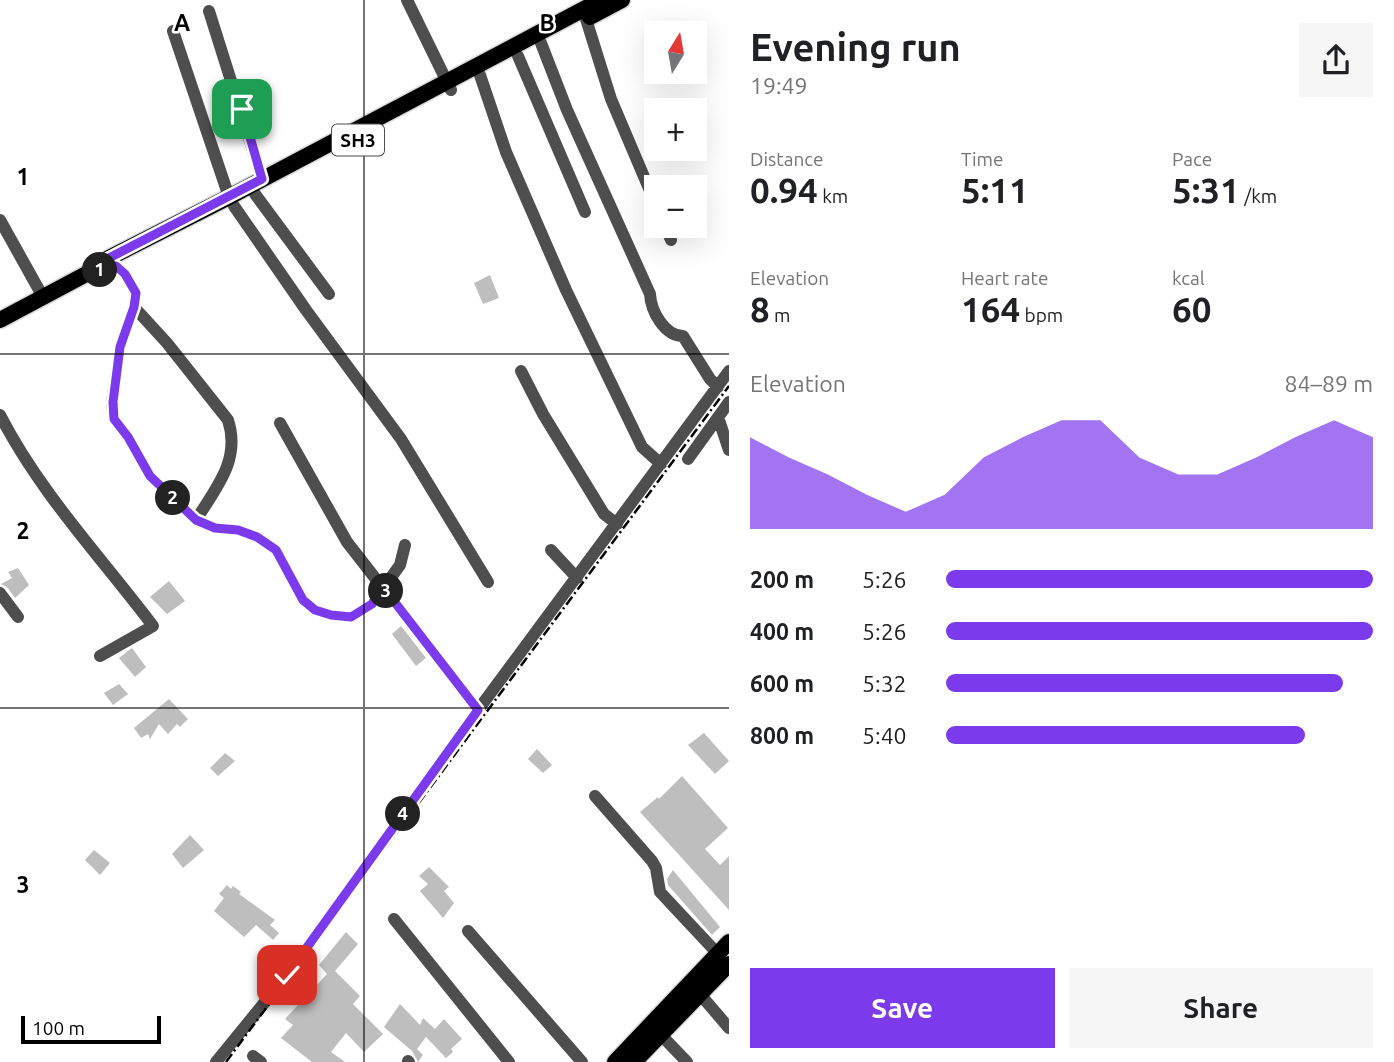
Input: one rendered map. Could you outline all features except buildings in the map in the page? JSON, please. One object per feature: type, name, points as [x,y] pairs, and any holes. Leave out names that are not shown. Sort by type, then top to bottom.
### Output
[{"type":"main road","name":"SH3","points":[[90,272],[116,266],[449,87],[601,0]]},
{"type":"main road","name":"SH3","points":[[449,87],[480,75],[622,0]]},
{"type":"main road","name":"SH3","points":[[0,320],[90,272],[109,258],[231,202]]},
{"type":"main road","points":[[634,1062],[699,993],[725,953]]},
{"type":"main road","points":[[615,1062],[725,953]]},
{"type":"street","points":[[407,0],[449,87]]},
{"type":"street","points":[[209,11],[259,187],[329,294]]},
{"type":"street","points":[[586,19],[611,99],[644,177]]},
{"type":"street","points":[[173,31],[231,202],[401,439],[488,582]]},
{"type":"street","points":[[541,43],[650,294],[653,309],[669,333],[683,336],[718,387]]},
{"type":"street","points":[[517,56],[585,212]]},
{"type":"street","points":[[480,75],[506,152],[566,290],[642,447],[661,464]]},
{"type":"street","points":[[0,220],[43,297]]},
{"type":"street","points":[[116,266],[125,274],[136,293],[120,347],[113,402],[114,419],[128,437],[150,476],[196,520],[215,528],[238,530],[257,537],[276,550],[303,600],[315,610],[331,615],[351,617],[372,604],[400,565],[405,545]]},
{"type":"street","points":[[134,307],[167,343],[228,420],[232,433],[233,449],[224,475],[196,520]]},
{"type":"street","points":[[521,371],[543,414],[604,514],[617,524]]},
{"type":"street","points":[[216,1062],[287,975],[478,710],[729,371]]},
{"type":"street","points":[[688,459],[729,402]]},
{"type":"street","points":[[718,417],[729,450]]},
{"type":"street","points":[[280,423],[347,542],[478,710]]},
{"type":"street","points":[[2,424],[57,505],[153,626],[100,656]]},
{"type":"street","points":[[551,550],[577,578]]},
{"type":"street","points":[[0,593],[18,617]]},
{"type":"street","points":[[595,796],[652,861],[656,868],[660,892],[725,953]]},
{"type":"street","points":[[394,919],[509,1062]]},
{"type":"street","points":[[468,930],[582,1062]]},
{"type":"street","points":[[699,993],[729,1028]]},
{"type":"street","points":[[660,1034],[687,1062]]},
{"type":"railway","points":[[226,1062],[729,386]]},
{"type":"route","points":[[242,109],[262,179],[109,258],[90,272],[116,266],[125,274],[136,293],[120,347],[113,402],[114,419],[128,437],[150,476],[196,520],[215,528],[238,530],[257,537],[276,550],[303,600],[315,610],[351,617],[372,604],[383,587],[478,710],[287,975]]}]
